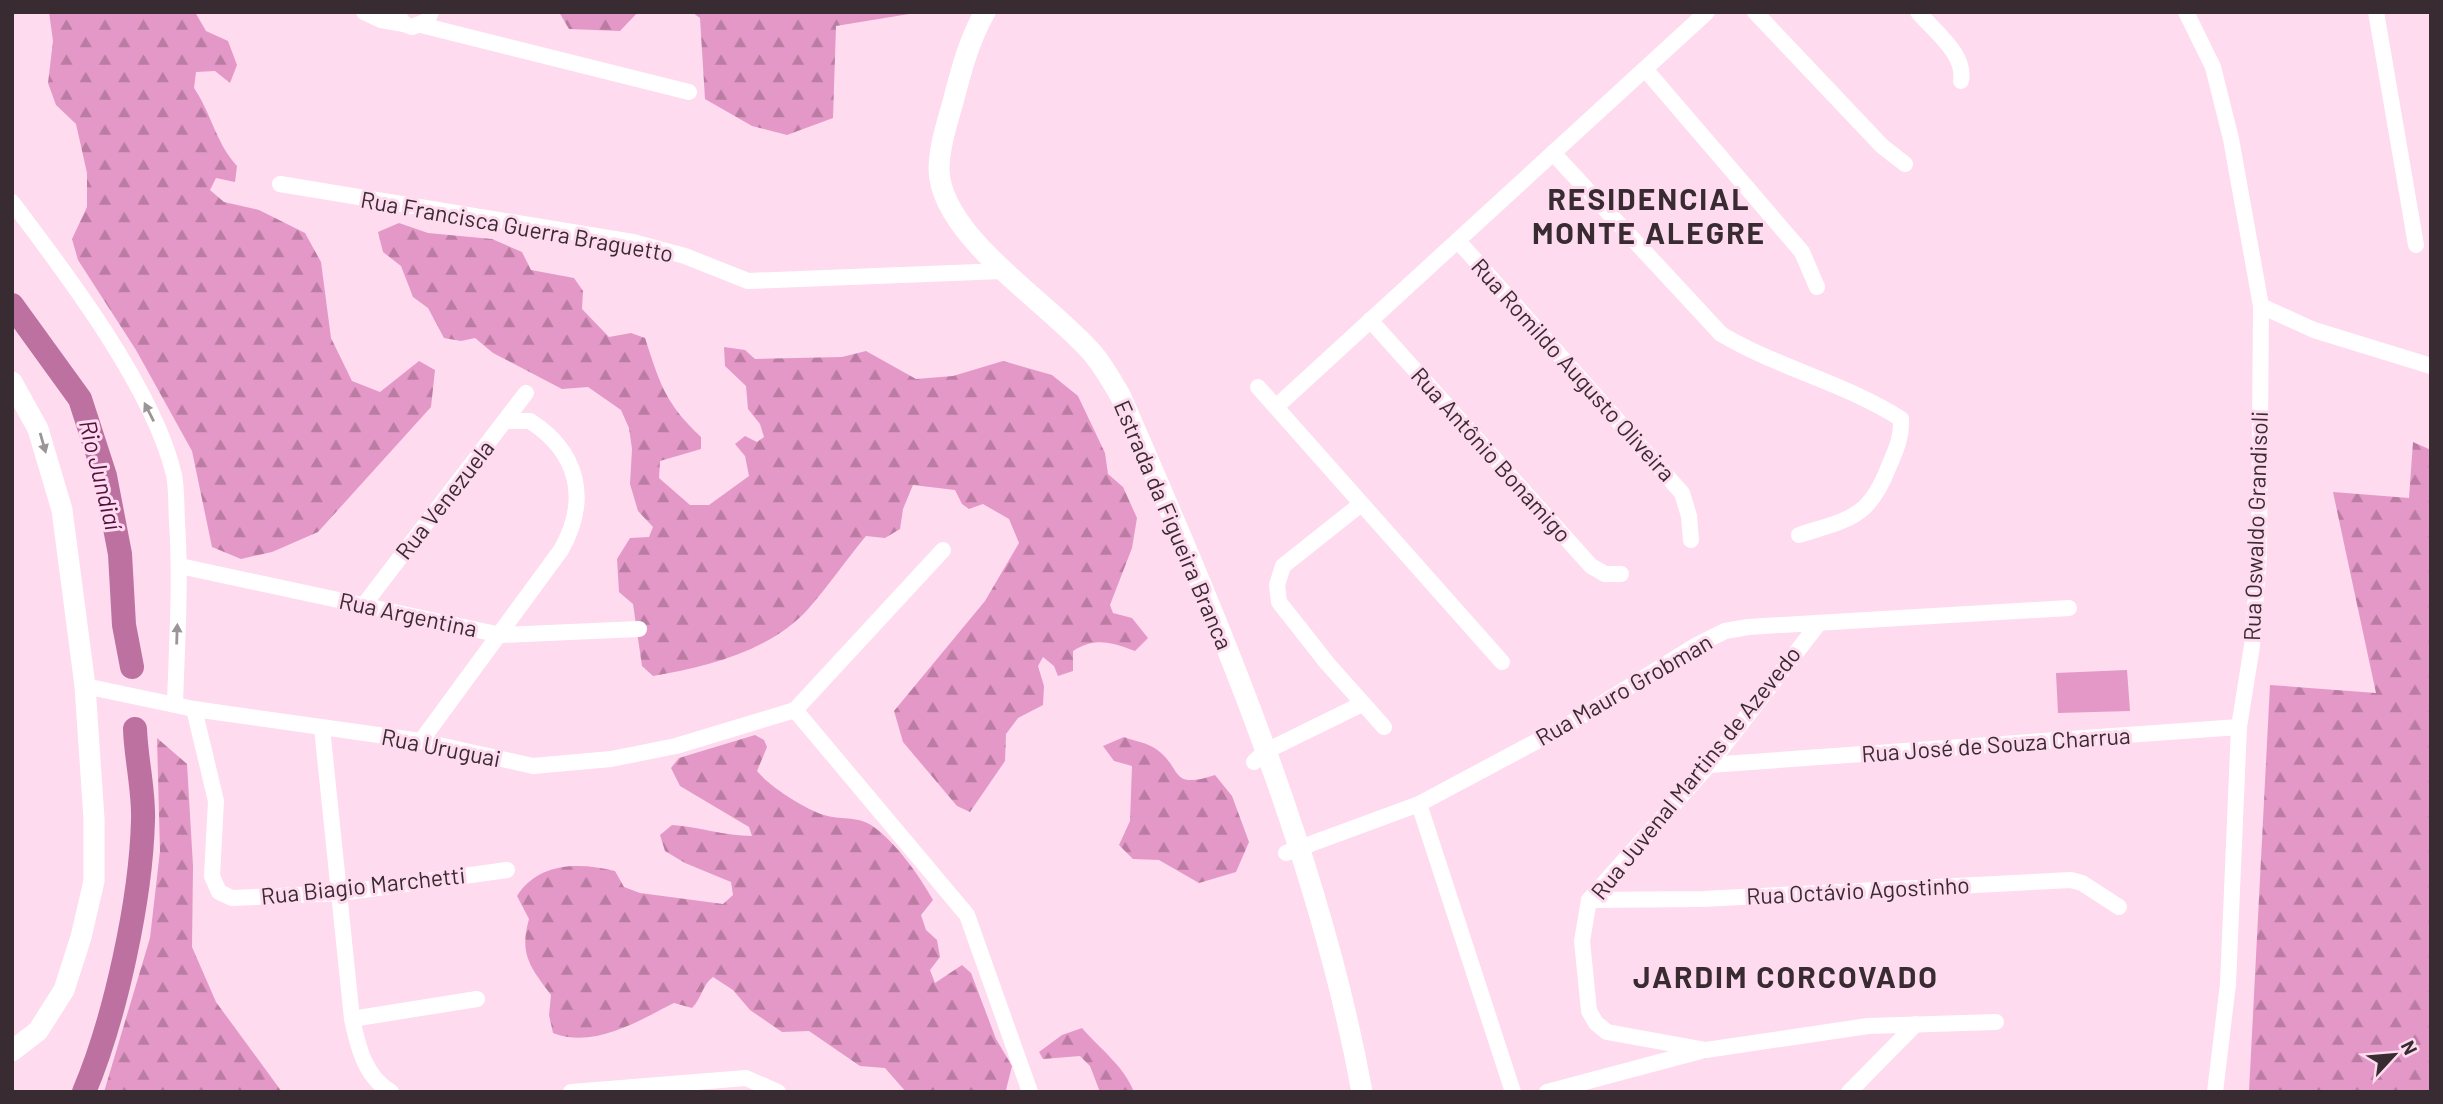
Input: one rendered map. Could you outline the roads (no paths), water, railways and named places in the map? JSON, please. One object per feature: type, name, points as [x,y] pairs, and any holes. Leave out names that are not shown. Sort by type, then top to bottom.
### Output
[{"type":"main road","name":"Estrada da Figueira Branca","points":[[985,12],[974,30],[942,144],[939,171],[945,197],[961,222],[1003,271],[1094,354],[1120,395],[1214,623],[1337,974],[1362,1092]]},
{"type":"main road","points":[[12,382],[38,429],[62,510],[85,686],[94,819],[94,881],[81,937],[64,990],[38,1031],[12,1051]]},
{"type":"main road","points":[[1292,850],[1351,1092]]},
{"type":"street","points":[[1277,406],[1707,12]]},
{"type":"street","points":[[1755,12],[1882,146],[1905,164]]},
{"type":"street","points":[[1918,12],[1956,55],[1964,70],[1961,81]]},
{"type":"street","name":"Rua Oswaldo Grandisoli","points":[[2186,12],[2213,66],[2231,139],[2261,306],[2259,556],[2252,646],[2239,727],[2228,984],[2215,1092]]},
{"type":"street","points":[[2376,12],[2416,245]]},
{"type":"street","points":[[368,13],[400,18],[412,27],[426,19],[689,92]]},
{"type":"street","points":[[1645,69],[1802,252],[1817,287]]},
{"type":"street","points":[[1553,153],[1721,334],[1744,347],[1879,405],[1901,419],[1902,434],[1879,495],[1860,513],[1799,536]]},
{"type":"street","name":"Rua Francisca Guerra Braguetto","points":[[280,184],[634,242],[685,256],[748,281],[1003,271]]},
{"type":"street","points":[[12,202],[55,259],[131,377],[161,437],[174,476],[180,566],[175,703]]},
{"type":"street","name":"Rua Romildo Augusto Oliveira","points":[[1459,242],[1682,493],[1689,516],[1691,540]]},
{"type":"street","points":[[2261,306],[2314,330],[2431,366]]},
{"type":"street","name":"Rua Antônio Bonamigo","points":[[1370,320],[1591,566],[1605,573],[1621,573]]},
{"type":"street","points":[[1258,387],[1502,662]]},
{"type":"street","name":"Rua Venezuela","points":[[363,606],[526,394]]},
{"type":"street","points":[[421,741],[571,533],[577,484],[565,452],[540,427],[530,421],[507,421]]},
{"type":"street","points":[[1361,504],[1283,566],[1277,585],[1279,602],[1384,727]]},
{"type":"street","points":[[943,550],[795,710],[967,915],[1030,1092]]},
{"type":"street","name":"Rua Argentina","points":[[180,566],[500,635],[639,629]]},
{"type":"street","name":"Rua Mauro Grobman","points":[[1292,850],[1419,804],[1569,724],[1695,646],[1725,631],[2069,608]]},
{"type":"street","name":"Rua Juvenal Martins de Azevedo","points":[[1819,623],[1709,765],[1589,900],[1582,941],[1589,1011],[1596,1023],[1607,1032],[1706,1050],[1868,1026],[1996,1022]]},
{"type":"street","name":"Rua Uruguai","points":[[85,686],[194,709],[421,741],[533,766],[611,759],[676,746],[795,710]]},
{"type":"street","points":[[1260,757],[1362,704]]},
{"type":"street","name":"Rua Biagio Marchetti","points":[[194,709],[216,801],[212,876],[219,892],[232,898],[341,893],[507,870]]},
{"type":"street","name":"Rua José de Souza Charrua","points":[[1709,765],[2239,727]]},
{"type":"street","points":[[322,728],[352,1019],[366,1064],[378,1084],[391,1092]]},
{"type":"street","points":[[1727,741],[1754,763]]},
{"type":"street","points":[[1419,804],[1513,1092]]},
{"type":"street","name":"Rua Octávio Agostinho","points":[[1589,900],[1703,899],[2071,880],[2082,883],[2119,907]]},
{"type":"street","points":[[352,1019],[477,999]]},
{"type":"street","points":[[1849,1092],[1916,1024]]},
{"type":"street","points":[[1547,1092],[1706,1050]]},
{"type":"street","points":[[570,1092],[746,1078],[778,1092]]},
{"type":"waterway","name":"Rio Jundiaí","points":[[12,305],[80,399],[105,476],[120,554],[124,625],[132,667]]},
{"type":"waterway","name":"Rio Jundiaí","points":[[84,1092],[116,995],[132,922],[141,852],[143,809],[135,729]]},
{"type":"district","name":"RESIDENCIAL MONTE ALEGRE","points":[[1649,217]]},
{"type":"district","name":"JARDIM CORCOVADO","points":[[1786,978]]}]
